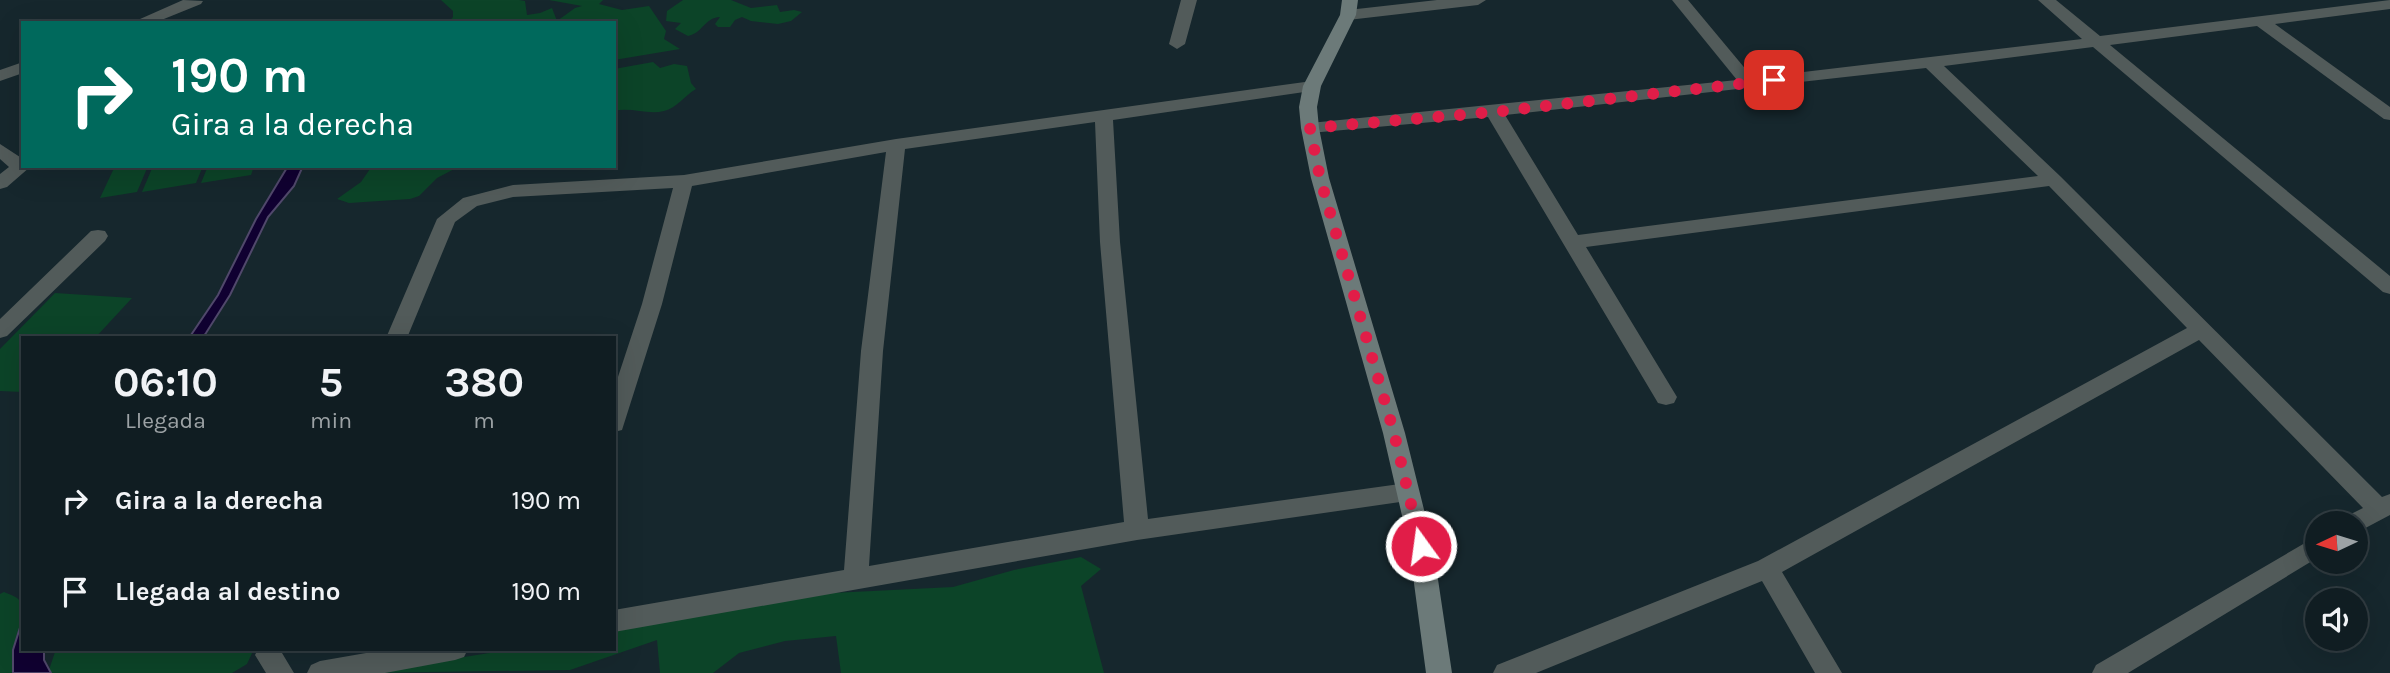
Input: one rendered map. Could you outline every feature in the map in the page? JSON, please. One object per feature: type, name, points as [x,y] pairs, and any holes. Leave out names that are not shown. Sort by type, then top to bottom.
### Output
[{"type":"main road","points":[[1349,7],[1312,86],[1308,107],[1310,128],[1320,178],[1394,433],[1421,546],[1439,673]]},
{"type":"street","points":[[144,21],[195,1],[193,0]]},
{"type":"street","points":[[1177,44],[1189,0]]},
{"type":"street","points":[[1349,7],[1478,0]]},
{"type":"street","points":[[1680,0],[1748,83]]},
{"type":"street","points":[[2046,0],[2390,287]]},
{"type":"street","points":[[1310,128],[1494,112],[1748,83],[2390,4]]},
{"type":"street","points":[[2260,21],[2390,115]]},
{"type":"street","points":[[1930,62],[2053,180],[2201,330],[2384,506],[2368,515]]},
{"type":"street","points":[[0,76],[21,68]]},
{"type":"street","points":[[397,336],[447,219],[470,202],[513,191],[684,181],[896,145],[1312,86]]},
{"type":"street","points":[[1494,112],[1666,397]]},
{"type":"street","points":[[1104,117],[1110,242],[1137,530]]},
{"type":"street","points":[[856,579],[872,351],[896,145]]},
{"type":"street","points":[[0,150],[21,167],[0,183]]},
{"type":"street","points":[[1575,243],[2053,180]]},
{"type":"street","points":[[616,418],[652,304],[684,181]]},
{"type":"street","points":[[0,331],[98,236]]},
{"type":"street","points":[[1506,673],[1767,568],[2201,330]]},
{"type":"street","points":[[616,621],[1137,530],[1407,492]]},
{"type":"street","points":[[2105,673],[2305,553]]},
{"type":"street","points":[[1767,568],[1829,673]]},
{"type":"street","points":[[270,651],[268,655],[281,673]]},
{"type":"street","points":[[320,673],[444,651]]},
{"type":"green space","points":[[441,0],[519,0],[525,1],[527,15],[552,8],[557,21],[450,21],[453,11]]},
{"type":"green space","points":[[549,0],[603,0],[599,4],[622,10],[649,6],[666,31],[664,39],[680,49],[616,60],[616,21],[557,21],[582,6]]},
{"type":"green space","points":[[683,0],[731,0],[751,8],[777,5],[780,12],[802,12],[791,21],[778,24],[751,21],[742,17],[735,20],[730,27],[718,27],[715,24],[720,17],[715,18],[688,36],[675,29],[681,23],[666,21],[667,11]]},
{"type":"green space","points":[[653,62],[660,68],[674,64],[687,66],[691,83],[696,89],[664,111],[616,111],[616,69]]},
{"type":"green space","points":[[114,168],[147,168],[137,192],[100,198]]},
{"type":"green space","points":[[152,168],[202,168],[196,183],[142,192]]},
{"type":"green space","points":[[207,168],[253,168],[251,175],[201,183]]},
{"type":"green space","points":[[371,168],[456,168],[437,178],[419,196],[410,199],[349,203],[337,199],[361,182]]},
{"type":"green space","points":[[55,293],[132,298],[97,336],[21,336],[21,392],[0,391],[0,349]]},
{"type":"green space","points":[[1081,557],[1101,569],[1081,586],[1104,673],[841,673],[836,636],[785,641],[739,653],[713,673],[660,673],[657,640],[570,670],[363,673],[502,651],[616,651],[616,620],[792,595],[953,587],[1014,570]]},
{"type":"green space","points":[[4,592],[14,596],[21,604],[21,640],[15,673],[0,673],[0,594]]},
{"type":"green space","points":[[55,651],[253,651],[247,664],[232,673],[48,673]]},
{"type":"shaded area","points":[[287,168],[302,168],[294,186],[268,217],[230,295],[206,333],[204,336],[190,336],[218,295],[256,219]]},
{"type":"shaded area","points":[[21,624],[21,651],[44,651],[44,660],[51,673],[13,673],[13,650]]},
{"type":"route","points":[[1421,546],[1394,433],[1320,178],[1310,128],[1494,112],[1774,80]]}]
